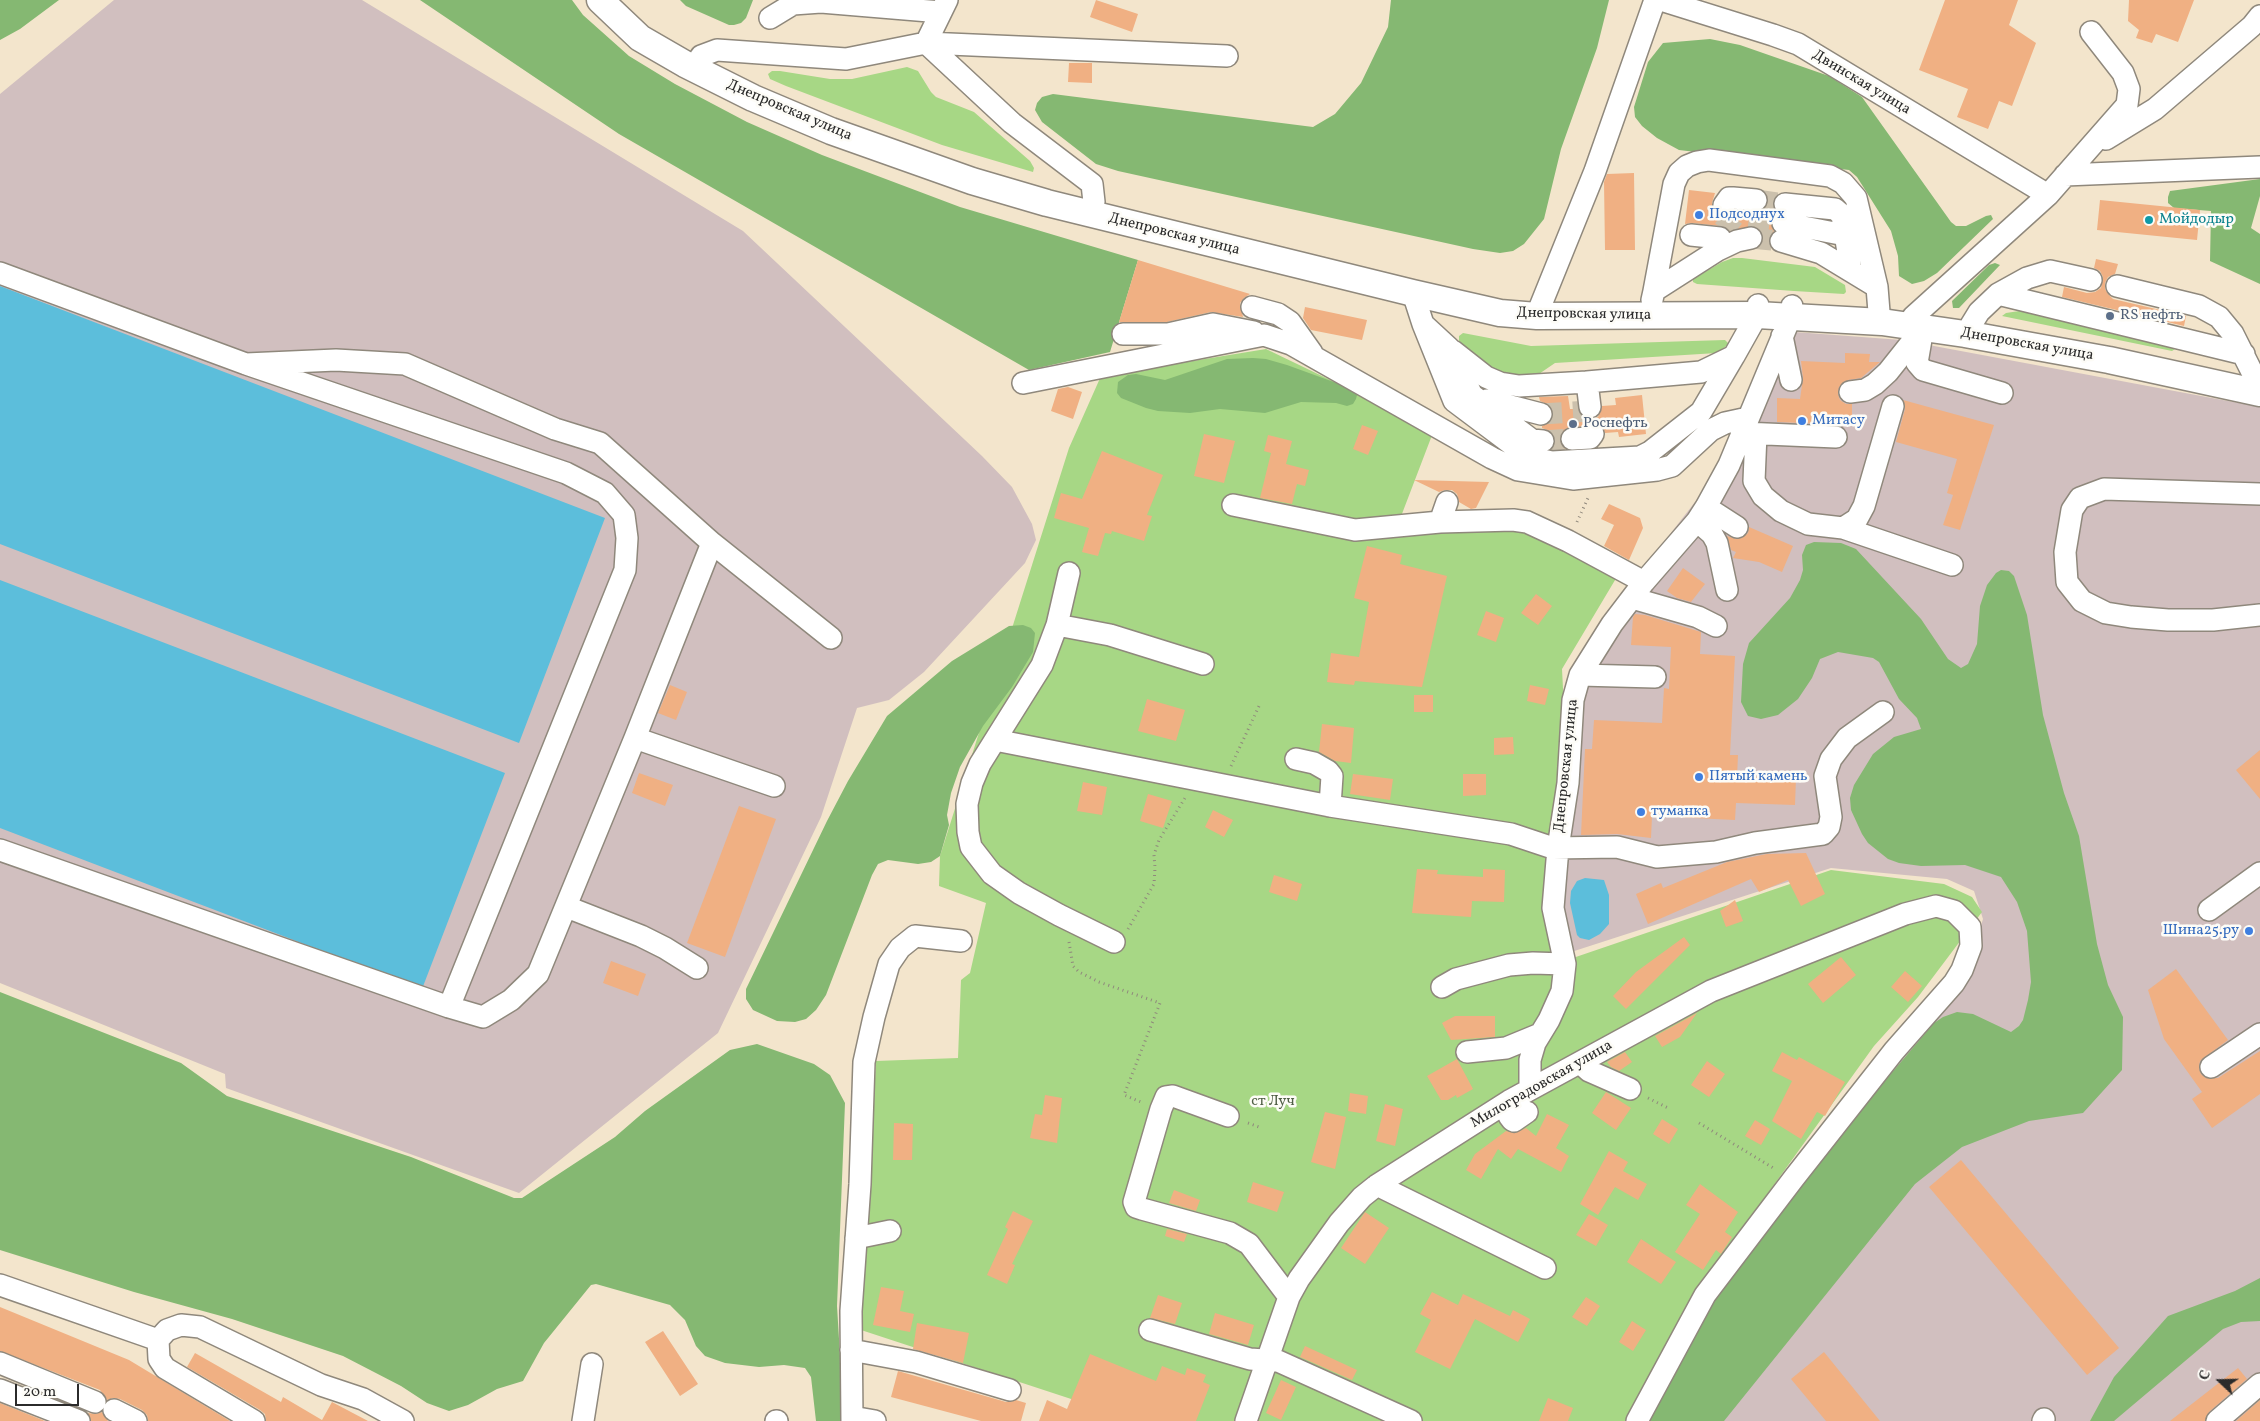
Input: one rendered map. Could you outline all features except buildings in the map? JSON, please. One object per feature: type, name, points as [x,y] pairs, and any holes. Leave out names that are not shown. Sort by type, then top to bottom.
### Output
[{"type":"main road","name":"Днепровская улица","points":[[600,0],[640,38],[685,64],[753,98],[831,131],[972,181],[1047,203],[1500,313],[1537,316],[1757,310]]},
{"type":"main road","name":"Днепровская улица","points":[[622,0],[648,25],[758,86],[833,119],[979,170],[1094,202],[1503,304],[1540,308],[1653,299],[1757,310],[1788,319],[1971,325],[2259,387]]},
{"type":"main road","name":"Днепровская улица","points":[[1788,319],[1878,299],[1918,322],[2109,360],[2259,387]]},
{"type":"lane","points":[[1540,308],[1595,171],[1654,0]]},
{"type":"lane","name":"Двинская улица","points":[[1661,0],[1798,44],[2048,195]]},
{"type":"lane","points":[[770,18],[793,4],[821,2],[944,6],[926,43]]},
{"type":"lane","points":[[2086,150],[2155,109],[2252,26],[2260,16]]},
{"type":"lane","points":[[1850,392],[1865,390],[1888,372],[1918,322],[2048,195],[2127,105],[2129,89],[2123,73],[2091,32]]},
{"type":"lane","points":[[926,43],[1012,124],[1092,184],[1094,202]]},
{"type":"lane","points":[[701,56],[716,50],[846,58],[926,43],[1227,56]]},
{"type":"lane","points":[[1653,299],[1674,184],[1679,173],[1687,166],[1709,160],[1830,176],[1843,183],[1856,198],[1878,299]]},
{"type":"lane","points":[[2065,175],[2260,167]]},
{"type":"lane","points":[[1724,205],[1729,198],[1756,200]]},
{"type":"lane","points":[[1851,271],[1844,235],[1783,223],[1821,253],[1851,271],[1878,299]]},
{"type":"lane","points":[[1691,235],[1720,236],[1737,241],[1751,238]]},
{"type":"lane","points":[[1653,299],[1720,236]]},
{"type":"lane","points":[[1971,325],[1979,312],[1998,294],[2027,278],[2050,271],[2091,280]]},
{"type":"lane","points":[[0,273],[246,364],[566,472],[604,493],[624,515],[627,538],[625,570],[449,1007]]},
{"type":"lane","points":[[2116,286],[2199,306],[2219,318],[2234,334],[2259,387]]},
{"type":"lane","points":[[1413,293],[1454,401],[1522,452],[1533,458],[1552,462],[1640,457],[1650,452],[1701,412],[1734,356],[1757,310]]},
{"type":"lane","points":[[1998,294],[2244,354]]},
{"type":"lane","points":[[1252,307],[1278,314],[1290,322],[1315,357]]},
{"type":"lane","points":[[1788,319],[1791,380]]},
{"type":"lane","name":"Днепровская улица","points":[[1530,1089],[1530,1060],[1540,1034],[1550,1020],[1562,991],[1565,964],[1553,908],[1558,848],[1568,783],[1573,700],[1580,675],[1600,641],[1638,590],[1702,514],[1749,428],[1788,319]]},
{"type":"lane","points":[[1918,322],[1917,362],[1923,370],[2002,393]]},
{"type":"lane","points":[[1123,334],[1168,334],[1213,324],[1278,338],[1315,357],[1485,460],[1518,470],[1573,479],[1657,470],[1672,466],[1711,430],[1725,423],[1749,428],[1836,437]]},
{"type":"lane","points":[[1424,324],[1449,348],[1486,377],[1500,383],[1519,386],[1701,372],[1734,356]]},
{"type":"lane","points":[[1023,383],[1264,335]]},
{"type":"lane","points":[[1449,348],[1472,395],[1532,440],[1544,441]]},
{"type":"lane","points":[[246,364],[336,360],[405,364],[555,429],[600,442],[712,543],[831,638]]},
{"type":"lane","points":[[1587,382],[1590,407]]},
{"type":"lane","points":[[1472,395],[1541,414]]},
{"type":"lane","points":[[1844,528],[1857,519],[1864,506],[1893,406]]},
{"type":"lane","points":[[1749,428],[1754,481],[1763,496],[1781,511],[1808,524],[1844,528],[1952,566]]},
{"type":"lane","points":[[1572,439],[1590,438],[1594,434]]},
{"type":"lane","points":[[2260,494],[2104,489],[2080,498],[2072,510],[2065,552],[2067,582],[2082,601],[2106,613],[2168,620],[2213,620],[2260,615]]},
{"type":"lane","points":[[1440,522],[1446,502]]},
{"type":"lane","points":[[1233,505],[1355,530],[1440,522],[1513,520],[1541,527],[1568,541],[1638,590],[1698,616],[1716,626]]},
{"type":"lane","points":[[1702,514],[1737,527]]},
{"type":"lane","points":[[1702,514],[1717,543],[1728,590]]},
{"type":"lane","points":[[0,850],[449,1007],[483,1017],[510,1000],[538,974],[567,907],[712,543]]},
{"type":"lane","points":[[1068,574],[1057,625],[1042,665],[980,764],[972,784],[967,804],[968,832],[971,847],[992,874],[1019,893],[1114,942]]},
{"type":"lane","points":[[1057,625],[1110,635],[1203,664]]},
{"type":"lane","points":[[1580,675],[1655,678]]},
{"type":"lane","points":[[995,740],[1330,806],[1511,834],[1558,848],[1617,846],[1656,856],[1716,852],[1754,843],[1823,834],[1829,827],[1831,817],[1825,776],[1831,760],[1847,738],[1883,712]]},
{"type":"lane","points":[[635,738],[774,786]]},
{"type":"lane","points":[[1296,758],[1314,763],[1328,771],[1332,776],[1330,806]]},
{"type":"lane","points":[[2209,910],[2260,873]]},
{"type":"lane","name":"Милоградовская улица","points":[[1246,1421],[1269,1360],[1289,1297],[1340,1223],[1362,1197],[1377,1185],[1518,1106],[1530,1089],[1711,991],[1905,914],[1936,906],[1954,911],[1964,919],[1970,928],[1971,946],[1962,970],[1954,983],[1894,1051],[1794,1178]]},
{"type":"lane","points":[[567,907],[641,936],[665,948],[696,968]]},
{"type":"lane","points":[[875,1421],[852,1419],[851,1310],[864,1062],[889,964],[900,948],[916,936],[961,941]]},
{"type":"lane","points":[[1442,987],[1456,979],[1509,965],[1533,962],[1565,964]]},
{"type":"lane","points":[[1467,1052],[1506,1048],[1540,1034]]},
{"type":"lane","points":[[2211,1067],[2260,1034]]},
{"type":"lane","points":[[1580,1063],[1589,1071],[1630,1089]]},
{"type":"lane","points":[[1228,1116],[1173,1096],[1166,1098],[1160,1108],[1134,1202],[1136,1207],[1230,1233],[1249,1244],[1289,1297]]},
{"type":"lane","points":[[1637,1421],[1705,1295],[1794,1178]]},
{"type":"lane","points":[[1377,1185],[1545,1268]]},
{"type":"lane","points":[[856,1238],[890,1232]]},
{"type":"lane","points":[[0,1285],[158,1340]]},
{"type":"lane","points":[[254,1421],[165,1368],[159,1359],[158,1340],[166,1330],[181,1325],[200,1327],[321,1385],[363,1399],[403,1421]]},
{"type":"lane","points":[[1150,1330],[1250,1359],[1278,1361],[1411,1421]]},
{"type":"lane","points":[[851,1350],[916,1362],[1010,1390]]},
{"type":"lane","points":[[0,1363],[136,1421]]},
{"type":"lane","points":[[583,1421],[592,1364]]},
{"type":"lane","points":[[2217,1421],[2260,1384]]},
{"type":"lane","points":[[0,1390],[79,1421]]},
{"type":"path","points":[[1568,541],[1586,503],[1593,478]]},
{"type":"path","points":[[1223,785],[1260,704]]},
{"type":"path","points":[[1114,942],[1124,935],[1132,925],[1154,884],[1156,868],[1154,855],[1159,840],[1194,779]]},
{"type":"path","points":[[1066,918],[1073,966],[1079,972],[1099,982],[1160,1003],[1124,1095]]},
{"type":"path","points":[[1699,1123],[1758,1159],[1794,1178]]},
{"type":"shaded area","points":[[114,0],[362,0],[743,231],[982,456],[1012,487],[1032,524],[1036,540],[1025,563],[924,672],[889,700],[857,708],[821,817],[718,1033],[519,1193],[226,1088],[225,1074],[0,983],[0,94]]},
{"type":"shaded area","points":[[1781,331],[1902,340],[2260,407],[2260,1421],[1648,1421],[1976,942],[1983,919],[1974,891],[1947,879],[1831,868],[1565,954],[1560,883],[1586,677],[1639,574],[1723,466]]},
{"type":"green space","points":[[0,0],[59,0],[20,29],[0,40]]},
{"type":"green space","points":[[420,0],[572,0],[583,15],[629,56],[675,84],[747,122],[822,155],[960,207],[1138,260],[1110,352],[1029,370],[619,134]]},
{"type":"green space","points":[[680,0],[753,0],[746,18],[741,23],[729,25],[686,6]]},
{"type":"green space","points":[[1391,0],[1609,0],[1597,48],[1561,149],[1544,219],[1524,244],[1513,251],[1500,253],[1473,249],[1118,171],[1096,164],[1042,122],[1035,110],[1037,103],[1042,97],[1053,94],[1313,127],[1335,114],[1361,83],[1388,27]]},
{"type":"green space","points":[[1710,39],[1740,45],[1829,76],[1862,97],[1951,222],[1956,226],[1966,226],[1986,216],[1991,215],[1993,219],[1937,273],[1924,281],[1912,284],[1899,276],[1898,256],[1891,231],[1857,177],[1849,170],[1679,150],[1657,138],[1642,126],[1635,117],[1634,107],[1648,62],[1663,43]]},
{"type":"green space","points":[[907,67],[918,71],[936,97],[974,112],[1030,161],[1034,168],[1033,172],[942,145],[786,86],[770,79],[768,74],[772,71],[780,71],[830,79],[852,79]]},
{"type":"green space","points":[[2260,179],[2260,196],[2251,228],[2260,234],[2260,284],[2210,261],[2211,211],[2174,208],[2168,203],[2168,197],[2170,191]]},
{"type":"green space","points":[[1733,258],[1815,267],[1845,285],[1846,292],[1844,294],[1794,291],[1697,284],[1693,282],[1693,279],[1722,262]]},
{"type":"green space","points":[[1995,263],[2000,265],[1959,308],[1953,308],[1952,301],[1989,265]]},
{"type":"green space","points":[[2033,309],[2173,346],[2175,349],[2172,351],[2002,316],[2006,313]]},
{"type":"green space","points":[[1463,333],[1531,346],[1725,340],[1729,344],[1717,353],[1555,363],[1536,376],[1521,377],[1500,373],[1485,366],[1459,341],[1459,336]]},
{"type":"green space","name":"ст Луч","points":[[1266,349],[1434,430],[1400,519],[1513,516],[1624,565],[1562,669],[1564,708],[1558,815],[1549,864],[1567,960],[1831,870],[1944,884],[1972,897],[1982,912],[1918,997],[1874,1046],[1696,1293],[1630,1421],[1125,1421],[1126,1417],[861,1330],[876,1061],[958,1058],[961,980],[970,973],[986,903],[939,886],[940,856],[1069,448],[1101,376]]},
{"type":"green space","points":[[1227,359],[1266,359],[1287,365],[1342,385],[1357,395],[1356,399],[1353,404],[1347,406],[1336,403],[1301,402],[1265,413],[1220,409],[1190,413],[1158,411],[1146,408],[1121,398],[1117,393],[1118,382],[1128,375],[1136,374],[1165,380]]},
{"type":"green space","points":[[1814,542],[1841,543],[1856,549],[1921,619],[1948,659],[1961,668],[1968,664],[1977,644],[1980,606],[1987,585],[1996,573],[2001,570],[2009,571],[2014,576],[2027,615],[2043,715],[2064,793],[2079,836],[2097,944],[2108,985],[2123,1017],[2122,1070],[2083,1113],[2029,1121],[1962,1147],[1915,1184],[1724,1421],[1649,1421],[1655,1406],[1712,1302],[1839,1135],[1934,1023],[1943,1017],[1957,1012],[1973,1014],[2011,1032],[2023,1020],[2028,1000],[2031,982],[2027,931],[2017,902],[2001,877],[1965,865],[1921,866],[1899,863],[1888,859],[1868,843],[1851,810],[1850,798],[1854,785],[1873,754],[1894,737],[1921,729],[1917,718],[1899,699],[1879,662],[1873,658],[1838,652],[1820,659],[1812,678],[1798,699],[1778,715],[1761,719],[1748,716],[1741,702],[1743,664],[1749,643],[1790,598],[1800,580],[1803,570],[1802,555],[1806,545]]},
{"type":"green space","points":[[1023,625],[1031,628],[1035,633],[1033,652],[1012,687],[983,726],[960,767],[951,793],[947,815],[949,825],[940,856],[931,862],[918,864],[888,860],[878,864],[872,875],[826,995],[816,1010],[806,1019],[795,1022],[777,1021],[753,1010],[746,999],[746,989],[827,821],[848,781],[887,716],[952,661],[1009,626]]},
{"type":"green space","points":[[0,992],[181,1063],[227,1096],[411,1157],[514,1198],[522,1198],[615,1137],[645,1111],[730,1050],[757,1044],[814,1064],[830,1075],[845,1103],[837,1306],[844,1421],[816,1421],[811,1377],[805,1368],[784,1365],[759,1367],[725,1363],[705,1356],[696,1346],[685,1320],[670,1305],[596,1284],[591,1285],[544,1343],[523,1381],[497,1389],[468,1405],[449,1411],[427,1403],[401,1386],[343,1356],[232,1319],[134,1292],[0,1250]]},
{"type":"green space","points":[[2260,1278],[2260,1321],[2241,1322],[2223,1329],[2114,1421],[2090,1421],[2114,1377],[2168,1316],[2235,1291]]},
{"type":"water","points":[[0,286],[605,518],[519,743],[0,544]]},
{"type":"water","points":[[0,580],[505,773],[422,989],[0,828]]},
{"type":"water","points":[[1585,878],[1604,880],[1609,895],[1609,924],[1600,934],[1589,940],[1580,938],[1577,935],[1570,903],[1571,891],[1577,881]]},
{"type":"tunnel","points":[[1756,200],[1785,204]]},
{"type":"tunnel","points":[[1723,230],[1734,217],[1783,223]]},
{"type":"tunnel","points":[[1751,238],[1781,241]]},
{"type":"tunnel","points":[[1541,414],[1590,411]]},
{"type":"tunnel","points":[[1543,441],[1572,439]]},
{"type":"place","name":"Подсоднух","points":[[1699,215]]},
{"type":"place","name":"Мойдодыр","points":[[2149,220]]},
{"type":"place","name":"RS нефть","points":[[2110,316]]},
{"type":"place","name":"Митасу","points":[[1802,421]]},
{"type":"place","name":"Роснефть","points":[[1573,424]]},
{"type":"place","name":"Пятый камень","points":[[1699,777]]},
{"type":"place","name":"туманка","points":[[1641,812]]},
{"type":"place","name":"Шина25.ру","points":[[2249,931]]}]
